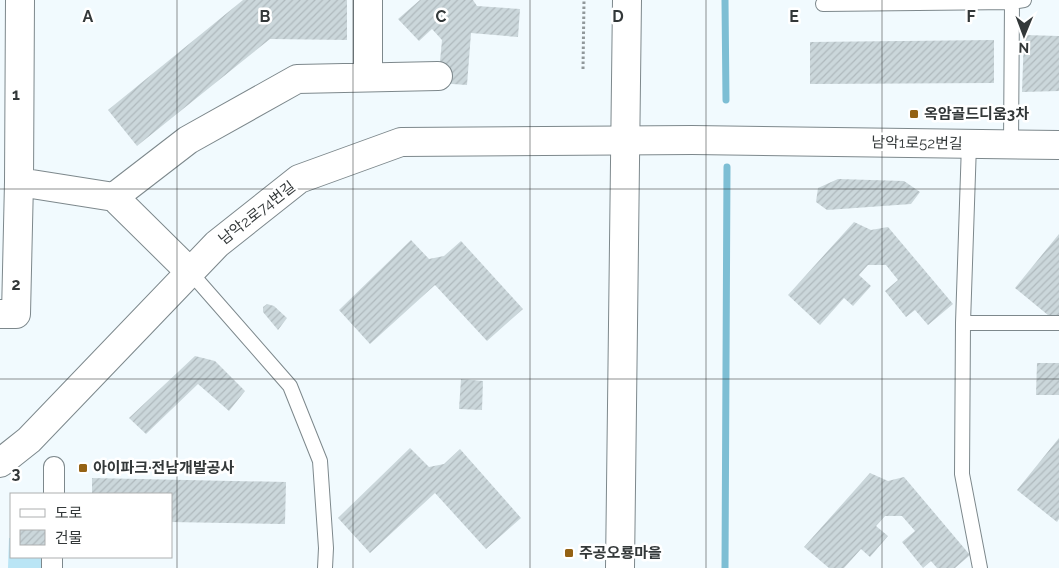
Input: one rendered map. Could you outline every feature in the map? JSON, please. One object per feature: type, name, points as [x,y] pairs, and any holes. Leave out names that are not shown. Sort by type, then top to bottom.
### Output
[{"type":"street","points":[[0,314],[16,314],[9,256],[19,182],[10,121],[10,60],[20,0]]},
{"type":"street","points":[[368,0],[368,77]]},
{"type":"street","points":[[620,568],[627,142],[627,0]]},
{"type":"street","points":[[114,196],[188,140],[297,79],[438,76]]},
{"type":"street","name":"남악1로52번길","points":[[627,142],[776,140],[1059,145]]},
{"type":"street","name":"남악2로74번길","points":[[0,463],[29,440],[191,273],[216,244],[300,179],[401,142],[627,142]]},
{"type":"street","points":[[19,182],[114,196],[191,273]]},
{"type":"street","points":[[54,467],[54,493]]},
{"type":"lane","points":[[822,4],[1018,1],[1011,144]]},
{"type":"lane","points":[[969,144],[963,323],[962,474],[980,568]]},
{"type":"lane","points":[[191,273],[290,386],[320,461],[326,548],[325,568]]},
{"type":"lane","points":[[963,323],[1059,323]]},
{"type":"path","points":[[583,69],[584,0]]},
{"type":"shaded area","points":[[9,538],[10,558],[41,558],[41,568],[8,568]]},
{"type":"building","points":[[243,0],[347,0],[347,40],[270,39],[137,146],[108,110]]},
{"type":"building","points":[[420,0],[473,0],[477,6],[520,9],[518,37],[471,33],[467,85],[438,83],[442,40],[432,29],[419,41],[398,19]]},
{"type":"building","points":[[1024,35],[1059,36],[1059,91],[1022,92]]},
{"type":"building","points":[[994,40],[994,83],[810,84],[810,42]]},
{"type":"building","points":[[838,179],[904,181],[920,192],[911,204],[827,210],[816,202],[818,188]]},
{"type":"building","points":[[854,222],[871,230],[888,227],[953,304],[928,325],[915,310],[906,317],[885,291],[898,280],[886,265],[868,265],[859,275],[871,286],[853,306],[844,298],[820,325],[788,295]]},
{"type":"building","points":[[1059,234],[1059,315],[1054,320],[1015,288]]},
{"type":"building","points":[[411,240],[429,259],[444,256],[461,241],[523,309],[487,341],[435,285],[370,344],[339,310]]},
{"type":"building","points":[[267,304],[274,306],[287,318],[278,330],[263,312],[263,307]]},
{"type":"building","points":[[195,356],[215,361],[245,391],[229,411],[198,384],[146,434],[129,418]]},
{"type":"building","points":[[1037,363],[1059,363],[1059,395],[1036,395]]},
{"type":"building","points":[[461,379],[483,381],[482,410],[459,409]]},
{"type":"building","points":[[1059,438],[1059,519],[1057,522],[1017,490]]},
{"type":"building","points":[[410,448],[429,467],[444,464],[460,449],[521,518],[486,549],[435,493],[370,553],[338,518]]},
{"type":"building","points":[[870,473],[888,481],[904,477],[970,555],[955,568],[937,568],[931,561],[923,568],[902,542],[915,531],[902,516],[885,516],[876,526],[888,536],[870,557],[861,549],[844,568],[829,568],[804,547]]},
{"type":"building","points":[[92,478],[286,482],[285,524],[172,522],[172,493],[92,493]]},
{"type":"waterway","points":[[725,0],[726,100]]},
{"type":"waterway","points":[[725,568],[727,167]]},
{"type":"place","name":"옥암골드디움3차","points":[[914,114]]},
{"type":"place","name":"아이파크·전남개발공사","points":[[83,468]]},
{"type":"place","name":"주공오룡마을","points":[[569,553]]}]
